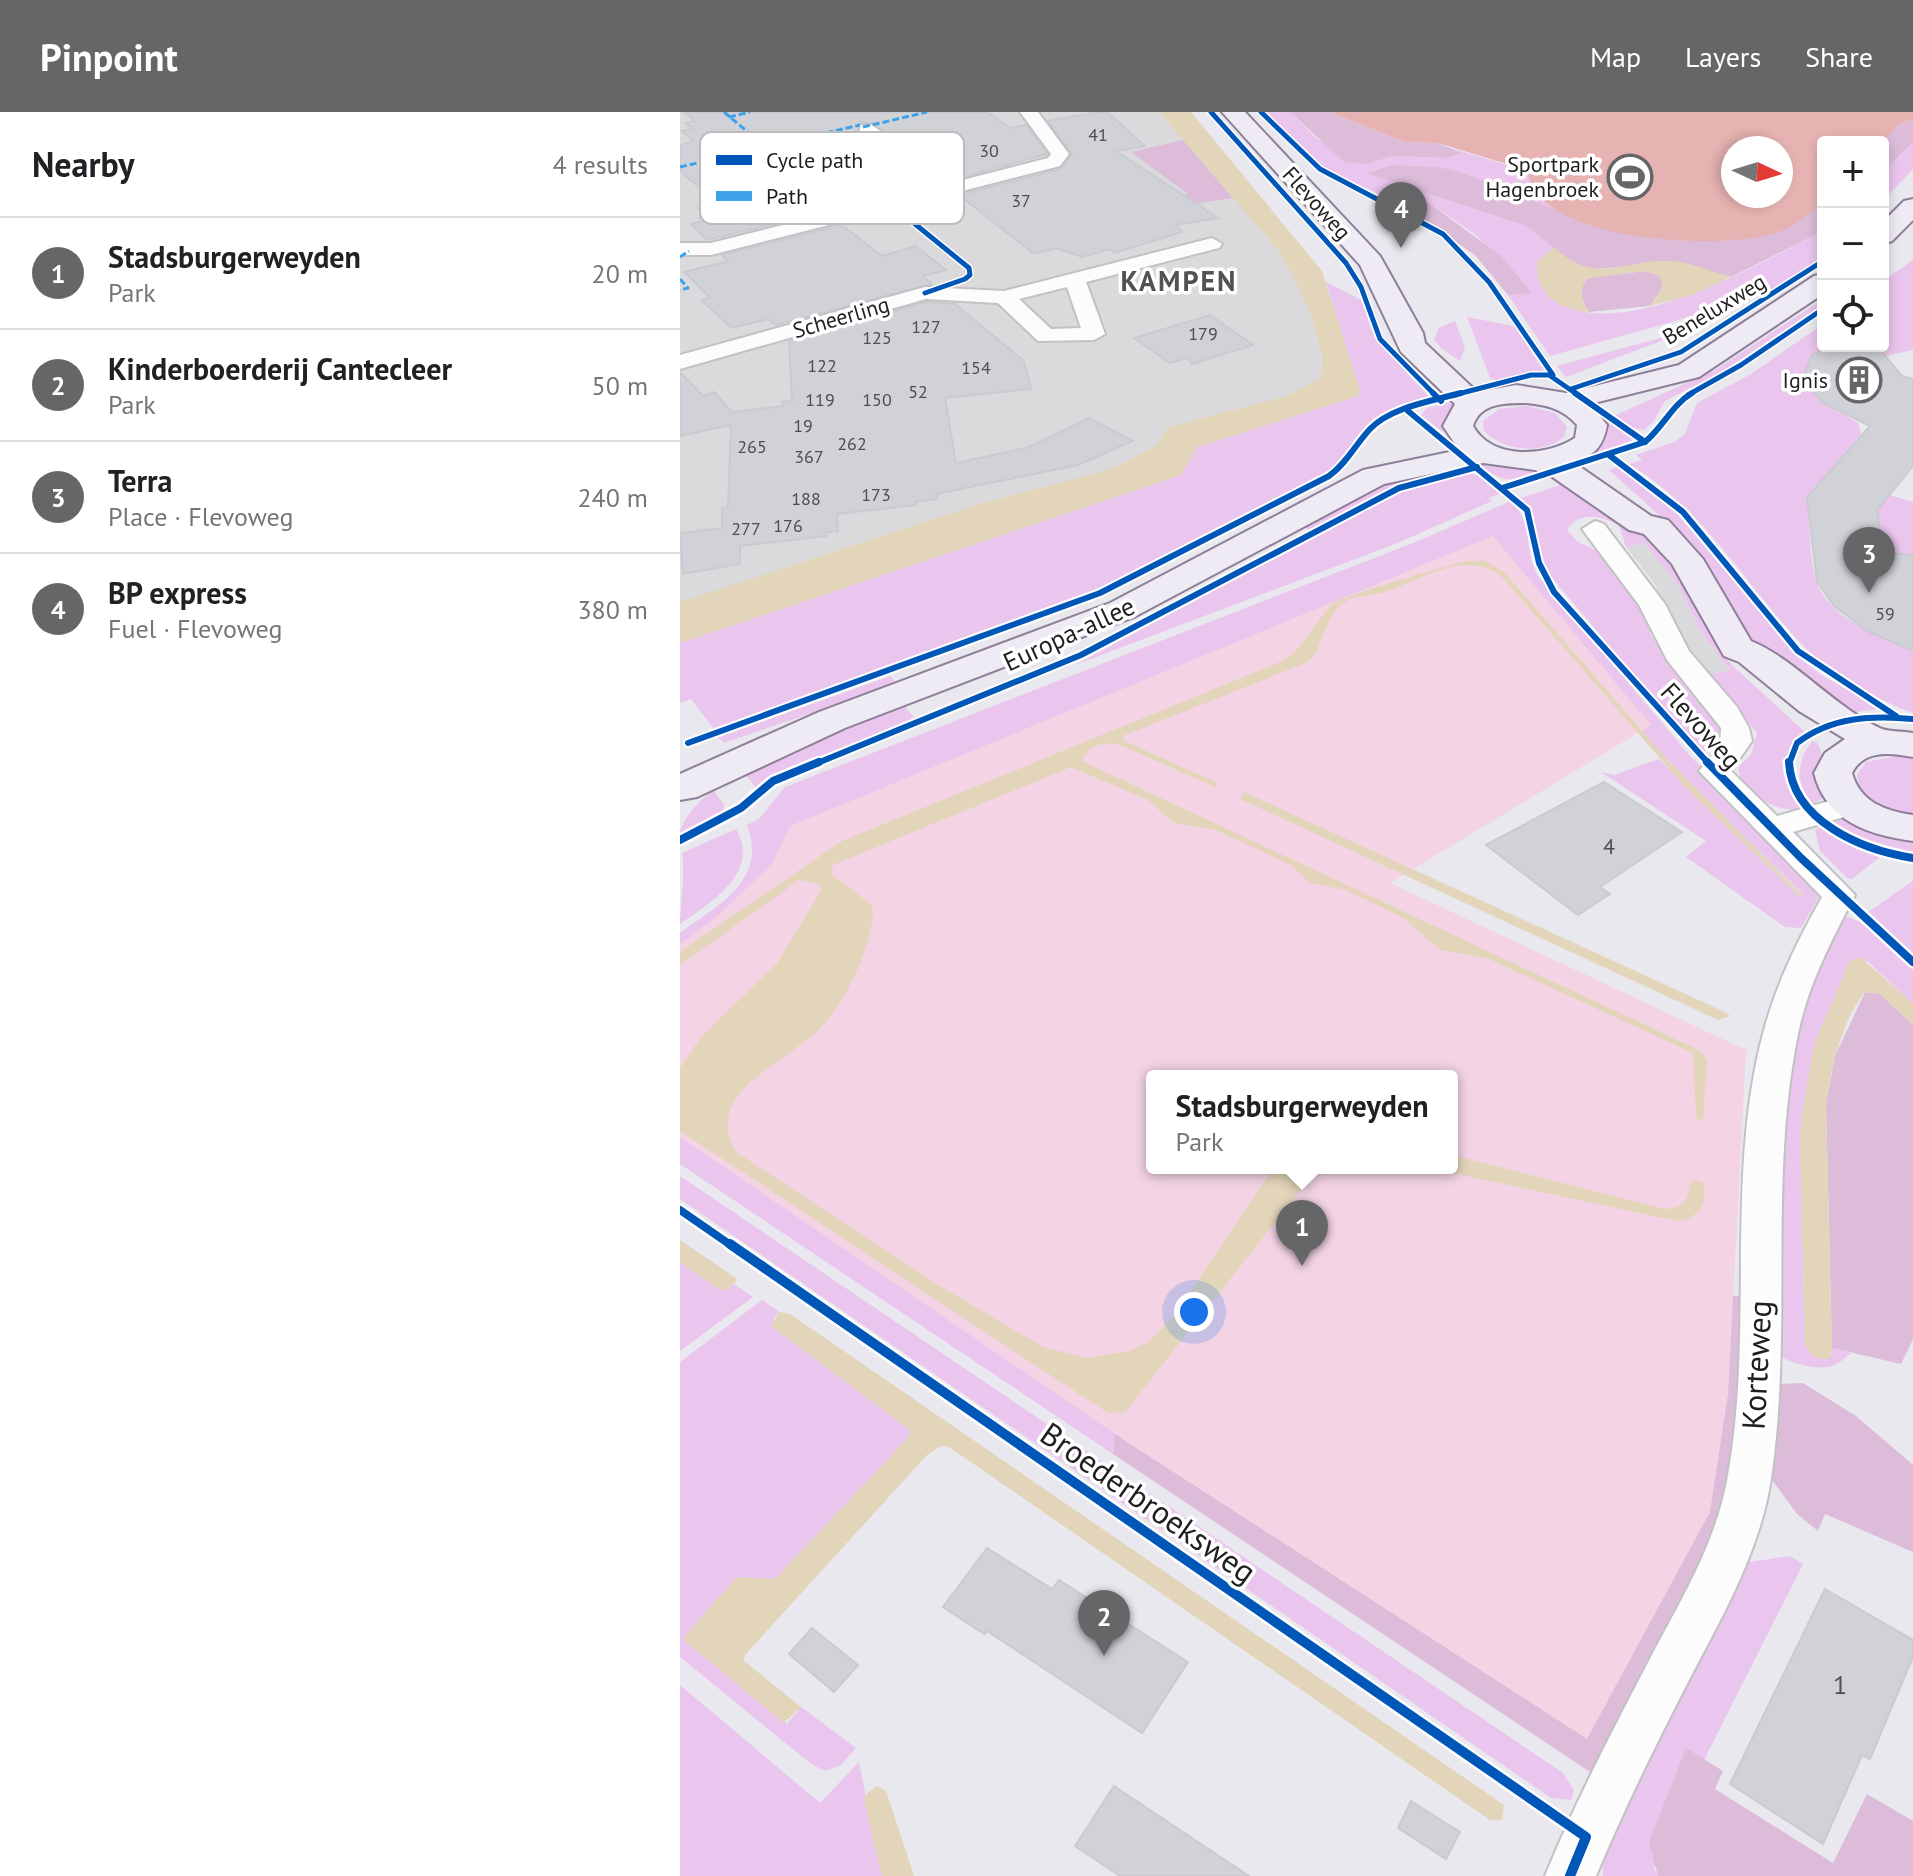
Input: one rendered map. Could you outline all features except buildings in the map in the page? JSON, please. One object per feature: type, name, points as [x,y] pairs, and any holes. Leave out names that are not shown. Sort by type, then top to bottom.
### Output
[{"type":"main road","name":"Flevoweg","points":[[1233,112],[1380,273],[1409,333],[1411,346],[1462,391],[1469,442],[1486,453]]},
{"type":"main road","points":[[1889,230],[1913,206]]},
{"type":"main road","name":"Beneluxweg","points":[[1564,402],[1689,371],[1817,286]]},
{"type":"main road","points":[[1409,333],[1474,377],[1510,394],[1535,395],[1564,402],[1585,435],[1588,461],[1656,518],[1656,527]]},
{"type":"main road","name":"Beneluxweg","points":[[1540,461],[1686,378],[1689,371]]},
{"type":"main road","name":"Europa-allee","points":[[1374,477],[1379,467],[1450,439],[1465,418],[1510,394]]},
{"type":"main road","points":[[1486,453],[1540,461],[1562,469],[1640,523],[1656,527],[1691,567],[1737,648],[1735,658],[1761,685],[1878,747]]},
{"type":"main road","name":"Europa-allee","points":[[681,782],[832,720],[1122,610],[1374,477],[1486,453]]},
{"type":"main road","points":[[1878,747],[1833,773],[1835,783],[1850,805],[1878,821],[1913,828]]},
{"type":"street","points":[[964,184],[1058,160],[1060,154],[1029,112]]},
{"type":"street","points":[[866,129],[870,132]]},
{"type":"street","points":[[680,249],[711,249],[807,224]]},
{"type":"street","name":"Scheerling","points":[[680,362],[925,293],[1004,297],[1212,244]]},
{"type":"street","points":[[1004,297],[1046,336],[1094,334],[1075,279]]},
{"type":"street","name":"Flevoweg","points":[[1595,529],[1644,592],[1677,654],[1727,713],[1737,741],[1726,762],[1714,771],[1839,895]]},
{"type":"street","points":[[1770,828],[1850,805]]},
{"type":"street","name":"Korteweg","points":[[1570,1876],[1606,1794],[1729,1556],[1749,1480],[1758,1383],[1769,1120],[1783,1013],[1814,933],[1839,895]]},
{"type":"shaded area","points":[[680,112],[1176,112],[1400,387],[680,631]]},
{"type":"shaded area","points":[[1159,112],[1191,112],[1322,271],[1360,391],[1358,396],[1197,447],[1181,475],[680,643],[680,602],[973,506],[1114,468],[1156,446],[1168,427],[1287,396],[1319,379],[1322,367],[1317,333],[1286,262]]},
{"type":"shaded area","points":[[1267,112],[1290,112],[1317,139],[1367,164],[1393,156],[1447,158],[1460,152],[1330,112],[1511,166],[1508,170],[1527,174],[1536,193],[1555,209],[1392,165],[1367,173],[1526,226],[1554,247],[1537,262],[1538,276],[1546,293],[1563,305],[1591,313],[1624,312],[1659,305],[1732,277],[1817,234],[1817,261],[1761,297],[1550,356],[1508,295],[1531,292],[1476,235],[1425,200],[1400,204],[1319,166]]},
{"type":"shaded area","points":[[1290,112],[1330,112],[1405,142],[1438,143],[1461,153],[1447,158],[1393,156],[1367,164],[1344,162]]},
{"type":"shaded area","name":"Sportpark Hagenbroek","points":[[1330,112],[1913,112],[1913,120],[1899,124],[1888,136],[1817,136],[1817,207],[1787,228],[1746,239],[1673,240],[1594,227],[1561,213],[1538,194],[1527,170],[1438,143],[1405,142]]},
{"type":"shaded area","points":[[1913,120],[1913,142],[1889,166],[1888,136],[1899,124]]},
{"type":"shaded area","points":[[1183,140],[1233,198],[1165,208],[1155,202],[1188,194],[1131,152]]},
{"type":"shaded area","points":[[1913,142],[1913,169],[1889,195],[1889,166]]},
{"type":"shaded area","points":[[1392,165],[1451,170],[1586,221],[1649,236],[1684,239],[1765,233],[1789,225],[1817,206],[1817,234],[1731,277],[1675,262],[1597,269],[1577,266],[1526,226],[1366,173]]},
{"type":"shaded area","points":[[1425,200],[1501,256],[1532,293],[1508,295],[1475,255],[1400,204]]},
{"type":"shaded area","points":[[1554,247],[1583,266],[1609,268],[1671,261],[1731,277],[1692,295],[1650,306],[1663,286],[1660,276],[1645,271],[1588,278],[1582,295],[1589,312],[1559,304],[1545,292],[1537,262]]},
{"type":"shaded area","points":[[1913,260],[1913,350],[1885,356],[1882,352],[1889,352],[1889,277]]},
{"type":"shaded area","points":[[1645,271],[1661,276],[1663,286],[1650,306],[1589,312],[1582,295],[1582,286],[1587,278]]},
{"type":"shaded area","points":[[1326,282],[1361,300],[1375,339],[1431,399],[1374,421],[1346,458],[1331,471],[1094,591],[860,680],[714,729],[691,699],[680,703],[680,643],[1181,475],[1197,447],[1358,396],[1360,391]]},
{"type":"shaded area","points":[[1817,303],[1817,308],[1723,371],[1665,401],[1653,422],[1644,430],[1632,428],[1614,416],[1715,370]]},
{"type":"shaded area","points":[[1467,317],[1514,326],[1544,371],[1498,382],[1490,378]]},
{"type":"shaded area","points":[[1455,321],[1465,347],[1460,361],[1434,339],[1439,328]]},
{"type":"shaded area","points":[[1817,328],[1818,352],[1812,355],[1803,378],[1823,403],[1858,423],[1861,434],[1807,497],[1815,577],[1830,604],[1855,624],[1913,651],[1913,713],[1882,700],[1823,664],[1778,617],[1700,523],[1655,482],[1629,464],[1642,460],[1636,455],[1674,442],[1685,434],[1697,403],[1751,374]]},
{"type":"shaded area","points":[[1690,330],[1566,377],[1557,366]]},
{"type":"shaded area","points":[[1458,401],[1443,432],[1421,415],[1427,408]]},
{"type":"shaded area","points":[[1527,406],[1555,413],[1567,427],[1564,437],[1545,446],[1523,448],[1502,443],[1484,431],[1483,421],[1499,409]]},
{"type":"shaded area","points":[[1607,420],[1630,435],[1632,441],[1596,454]]},
{"type":"shaded area","points":[[1474,460],[1546,471],[1524,478],[1500,478]]},
{"type":"shaded area","points":[[1617,467],[1673,509],[1797,656],[1821,675],[1875,705],[1876,709],[1845,714],[1763,654],[1733,613],[1720,585],[1670,525],[1609,470]]},
{"type":"shaded area","points":[[1460,468],[1398,484],[1310,531],[1305,527],[1396,479]]},
{"type":"shaded area","points":[[1469,473],[1484,477],[1502,493],[1488,498],[1492,501],[1400,542],[1075,665],[1398,492]]},
{"type":"shaded area","points":[[1569,482],[1645,532],[1675,565],[1718,647],[1733,666],[1805,732],[1796,742],[1788,760],[1789,779],[1801,809],[1792,810],[1770,804],[1744,784],[1739,766],[1751,755],[1757,733],[1710,674],[1730,670],[1700,631],[1678,585],[1644,543],[1626,547],[1619,526],[1598,517],[1584,517],[1567,530],[1578,542],[1604,554],[1635,594],[1652,637],[1724,725],[1722,745],[1702,752],[1549,574],[1533,516],[1521,498]]},
{"type":"shaded area","points":[[1890,495],[1913,502],[1913,557],[1887,553],[1890,572],[1877,510]]},
{"type":"shaded area","points":[[1511,501],[1523,518],[1538,576],[1691,757],[1812,877],[1819,897],[1801,928],[1785,927],[1686,857],[1706,841],[1601,772],[1614,775],[1659,759],[1798,895],[1803,895],[1663,755],[1504,572],[1334,603],[680,952],[680,933],[724,901],[745,876],[751,861],[752,845],[747,825],[759,819],[785,787],[1418,541]]},
{"type":"shaded area","points":[[1493,536],[1651,725],[1390,883],[1746,1050],[1728,1394],[1710,1512],[1587,1739],[1127,1442],[680,1137],[680,944],[716,917],[771,865],[790,826]]},
{"type":"shaded area","points":[[1644,543],[1678,585],[1700,631],[1730,670],[1710,674],[1683,641],[1654,583],[1626,547]]},
{"type":"shaded area","points":[[1468,561],[1485,561],[1504,572],[1663,755],[1803,896],[1798,895],[1686,788],[1503,578],[1475,565],[1445,569],[1385,592],[1347,600],[1331,616],[1318,648],[1308,662],[1123,736],[1124,741],[1218,783],[1215,787],[1120,745],[1106,743],[1091,747],[1082,761],[1701,1051],[1707,1061],[1703,1121],[1696,1118],[1693,1053],[1489,959],[1440,950],[1405,919],[1379,906],[1346,890],[1310,883],[1289,864],[1216,830],[1174,823],[1148,800],[1071,767],[833,865],[831,874],[871,904],[871,928],[862,958],[841,1001],[823,1025],[739,1094],[730,1111],[728,1130],[736,1152],[935,1283],[1043,1347],[1087,1358],[1130,1351],[1148,1342],[1174,1316],[1269,1174],[1313,1174],[1125,1412],[1108,1413],[680,1131],[680,1068],[701,1037],[777,963],[821,891],[820,884],[799,880],[680,965],[680,952],[842,841],[1278,663],[1295,651],[1332,604]]},
{"type":"shaded area","points":[[891,676],[896,684],[724,743],[718,737]]},
{"type":"shaded area","points":[[903,704],[915,719],[779,772],[756,788],[744,773]]},
{"type":"shaded area","points":[[1812,741],[1817,742],[1824,759],[1826,796],[1813,804],[1803,789],[1800,773],[1803,757]]},
{"type":"shaded area","points":[[1897,756],[1913,759],[1913,814],[1877,804],[1863,793],[1859,785],[1857,775],[1866,762]]},
{"type":"shaded area","points":[[714,791],[724,805],[723,813],[680,834],[692,810]]},
{"type":"shaded area","points":[[1244,792],[1730,1016],[1718,1020],[1240,799]]},
{"type":"shaded area","points":[[1839,817],[1909,839],[1913,842],[1913,853],[1859,838],[1830,821]]},
{"type":"shaded area","points":[[1821,826],[1880,857],[1852,879],[1847,878],[1820,851],[1815,830]]},
{"type":"shaded area","points":[[736,829],[742,845],[742,859],[737,873],[718,896],[680,924],[682,853]]},
{"type":"shaded area","points":[[1913,881],[1913,956],[1867,913]]},
{"type":"shaded area","points":[[1841,915],[1861,922],[1913,970],[1913,1003],[1867,961],[1850,961],[1815,1042],[1800,1135],[1805,1345],[1832,1354],[1832,1348],[1851,1353],[1835,1365],[1821,1368],[1805,1366],[1776,1354],[1774,1344],[1789,1041]]},
{"type":"shaded area","points":[[1860,957],[1913,1003],[1913,1025],[1880,994],[1865,992],[1850,1016],[1834,1060],[1826,1103],[1832,1348],[1830,1358],[1822,1359],[1812,1354],[1805,1345],[1800,1135],[1815,1042],[1850,961]]},
{"type":"shaded area","points":[[1865,992],[1880,994],[1913,1025],[1913,1339],[1901,1364],[1832,1348],[1826,1103],[1835,1056]]},
{"type":"shaded area","points":[[680,1131],[1116,1429],[1113,1454],[680,1164]]},
{"type":"shaded area","points":[[1458,1157],[1664,1209],[1683,1203],[1690,1184],[1695,1180],[1704,1183],[1700,1209],[1691,1217],[1677,1221],[1457,1174]]},
{"type":"shaded area","points":[[680,1176],[1563,1773],[1574,1790],[1571,1800],[1551,1798],[680,1199]]},
{"type":"shaded area","points":[[680,1240],[736,1278],[736,1281],[727,1290],[720,1290],[680,1262]]},
{"type":"shaded area","points":[[680,1262],[720,1290],[727,1290],[734,1284],[753,1297],[680,1351]]},
{"type":"shaded area","points":[[1716,1294],[1748,1297],[1746,1353],[1725,1525],[1593,1774],[1113,1454],[1116,1429]]},
{"type":"shaded area","points":[[762,1300],[780,1312],[773,1319],[910,1430],[908,1438],[775,1579],[737,1577],[685,1636],[685,1641],[787,1724],[801,1707],[856,1748],[841,1765],[825,1771],[811,1764],[680,1657],[680,1362]]},
{"type":"shaded area","points":[[780,1312],[790,1314],[1504,1805],[1502,1820],[1490,1820],[949,1447],[941,1446],[927,1455],[745,1655],[743,1660],[801,1707],[784,1723],[685,1641],[685,1636],[737,1577],[775,1579],[908,1438],[910,1430],[771,1326]]},
{"type":"shaded area","points":[[1803,1383],[1856,1416],[1913,1465],[1913,1552],[1825,1514],[1818,1531],[1797,1514],[1765,1470],[1775,1384]]},
{"type":"shaded area","points":[[1790,1556],[1803,1564],[1704,1760],[1686,1749],[1654,1869],[1658,1876],[1603,1876],[1602,1838],[1742,1563]]},
{"type":"shaded area","points":[[680,1685],[820,1803],[859,1762],[882,1876],[680,1876]]},
{"type":"shaded area","points":[[1686,1748],[1723,1771],[1715,1789],[1833,1863],[1867,1794],[1913,1821],[1913,1876],[1658,1876],[1649,1842]]},
{"type":"shaded area","points":[[877,1786],[886,1791],[914,1876],[882,1876],[864,1800],[867,1793]]},
{"type":"marked path","points":[[724,112],[748,132]]},
{"type":"marked path","points":[[729,117],[750,112]]},
{"type":"marked path","points":[[863,127],[927,112]]},
{"type":"marked path","points":[[830,132],[860,125]]},
{"type":"marked path","points":[[680,167],[700,162]]},
{"type":"marked path","points":[[680,257],[689,251]]},
{"type":"marked path","points":[[680,279],[688,288],[680,290]]},
{"type":"cycle path","points":[[1211,112],[1346,263],[1361,287],[1380,339],[1441,401]]},
{"type":"cycle path","points":[[1261,112],[1320,169],[1443,234],[1489,282],[1553,375]]},
{"type":"cycle path","points":[[915,224],[969,268],[970,275],[965,279],[925,293]]},
{"type":"cycle path","points":[[1571,389],[1681,352],[1817,265]]},
{"type":"cycle path","points":[[1502,488],[1645,442],[1662,428],[1678,401],[1741,365],[1817,313]]},
{"type":"cycle path","points":[[688,743],[1100,593],[1329,476],[1345,463],[1378,422],[1428,402],[1531,375],[1549,375],[1645,442]]},
{"type":"cycle path","points":[[1408,411],[1527,510],[1542,572],[1564,604],[1729,785],[1801,858],[1913,962]]},
{"type":"cycle path","points":[[1609,455],[1683,512],[1798,651],[1896,716]]},
{"type":"cycle path","points":[[680,840],[741,808],[773,781],[1081,655],[1399,488],[1477,467]]},
{"type":"cycle path","points":[[1913,719],[1876,717],[1832,724],[1812,731],[1797,743],[1789,758],[1790,779],[1797,795],[1823,822],[1859,843],[1913,858]]},
{"type":"cycle path","name":"Broederbroeksweg","points":[[680,1210],[1586,1837],[1570,1876]]},
{"type":"place","name":"Sportpark Hagenbroek","points":[[1630,177]]},
{"type":"place","name":"BP express","points":[[1401,248]]},
{"type":"place","name":"Ignis","points":[[1859,380]]},
{"type":"place","name":"Terra","points":[[1869,593]]},
{"type":"place","name":"Stadsburgerweyden","points":[[1302,1266]]},
{"type":"place","name":"Kinderboerderij Cantecleer","points":[[1104,1656]]},
{"type":"district","name":"KAMPEN","points":[[1179,281]]}]
